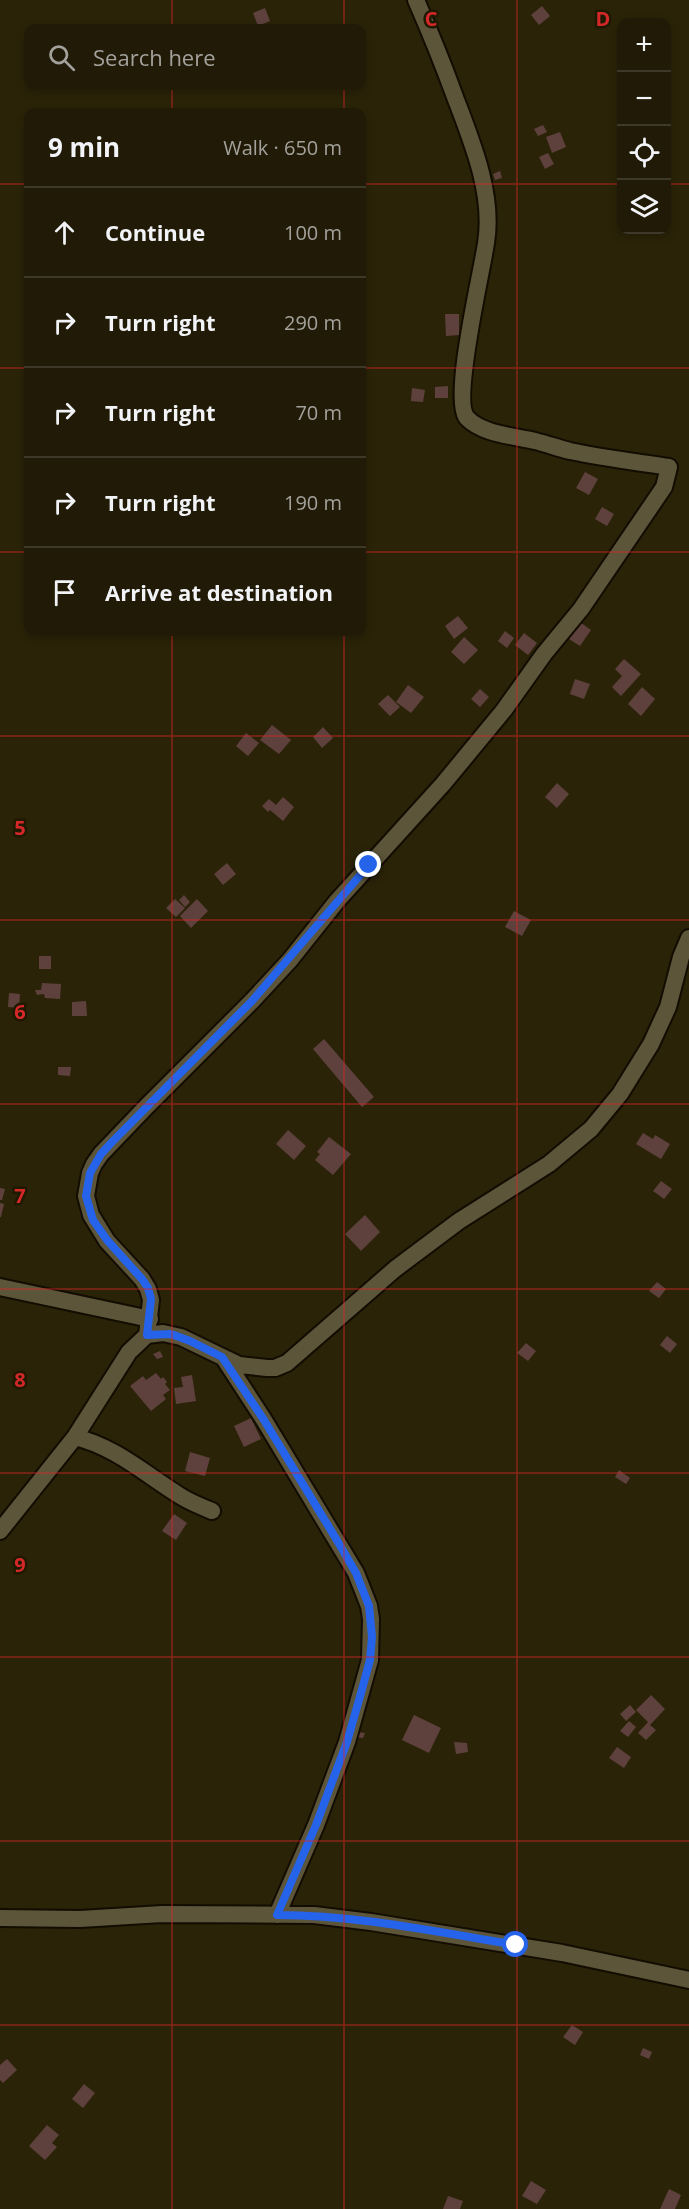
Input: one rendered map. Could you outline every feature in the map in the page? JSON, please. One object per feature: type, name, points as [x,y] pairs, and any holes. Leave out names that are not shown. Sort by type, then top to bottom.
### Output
[{"type":"street","points":[[0,1531],[75,1437],[129,1352],[149,1327],[151,1299],[148,1288],[107,1240],[91,1215],[86,1196],[94,1164],[146,1107],[290,960],[337,900],[381,854],[467,756],[581,609],[664,487],[669,467],[570,451],[489,430],[476,424],[464,414],[463,376],[487,240],[488,217],[477,161],[468,131],[416,0]]},
{"type":"street","points":[[0,1287],[171,1334],[239,1365],[275,1368],[287,1363],[402,1264],[459,1221],[549,1164],[591,1129],[620,1094],[651,1044],[668,1007],[681,957],[689,938]]},
{"type":"street","points":[[222,1357],[279,1443],[356,1573],[369,1606],[371,1619],[370,1660],[347,1742],[316,1825],[277,1915]]},
{"type":"street","points":[[75,1437],[88,1440],[121,1455],[184,1498],[212,1511]]},
{"type":"street","points":[[0,1918],[80,1919],[162,1914],[314,1915],[586,1957],[689,1980]]},
{"type":"building","points":[[542,6],[550,16],[539,25],[531,15]]},
{"type":"building","points":[[265,8],[270,21],[257,24],[253,13]]},
{"type":"building","points":[[543,125],[547,132],[538,136],[534,129]]},
{"type":"building","points":[[560,132],[566,147],[552,153],[546,137]]},
{"type":"building","points":[[548,153],[554,164],[545,169],[539,157]]},
{"type":"building","points":[[500,171],[502,178],[495,180],[493,174]]},
{"type":"building","points":[[445,314],[459,314],[459,335],[446,336]]},
{"type":"building","points":[[448,386],[448,398],[435,398],[435,387]]},
{"type":"building","points":[[412,388],[425,390],[423,402],[411,401]]},
{"type":"building","points":[[585,472],[598,479],[589,495],[576,488]]},
{"type":"building","points":[[602,507],[614,514],[607,526],[595,519]]},
{"type":"building","points":[[458,616],[468,628],[454,639],[445,626]]},
{"type":"building","points":[[577,620],[591,630],[580,646],[566,637]]},
{"type":"building","points":[[505,631],[514,638],[507,648],[498,641]]},
{"type":"building","points":[[524,633],[537,643],[528,655],[515,645]]},
{"type":"building","points":[[464,637],[478,650],[464,664],[451,652]]},
{"type":"building","points":[[624,659],[641,674],[621,696],[612,687],[622,676],[615,669]]},
{"type":"building","points":[[575,679],[590,684],[584,699],[570,694]]},
{"type":"building","points":[[408,685],[424,697],[411,713],[396,702]]},
{"type":"building","points":[[642,687],[655,699],[641,716],[628,704]]},
{"type":"building","points":[[480,689],[489,697],[480,707],[471,699]]},
{"type":"building","points":[[388,695],[400,707],[390,716],[378,704]]},
{"type":"building","points":[[272,725],[291,740],[279,754],[260,740]]},
{"type":"building","points":[[323,727],[333,738],[322,748],[313,737]]},
{"type":"building","points":[[246,733],[259,743],[248,756],[236,746]]},
{"type":"building","points":[[557,783],[569,794],[557,808],[545,797]]},
{"type":"building","points":[[283,797],[294,807],[283,821],[262,806],[269,799],[276,805]]},
{"type":"building","points":[[227,863],[236,874],[223,885],[214,874]]},
{"type":"building","points":[[184,895],[190,902],[185,907],[179,900]]},
{"type":"building","points":[[175,899],[185,908],[176,917],[166,908]]},
{"type":"building","points":[[197,899],[208,911],[191,928],[180,916]]},
{"type":"building","points":[[514,911],[531,920],[522,936],[505,927]]},
{"type":"building","points":[[39,956],[51,956],[51,969],[39,969]]},
{"type":"building","points":[[42,983],[61,984],[60,999],[45,998],[44,994],[37,995],[35,990],[41,990]]},
{"type":"building","points":[[9,993],[20,994],[19,1008],[8,1007]]},
{"type":"building","points":[[86,1001],[87,1016],[72,1016],[72,1002]]},
{"type":"building","points":[[324,1039],[374,1097],[362,1107],[313,1049]]},
{"type":"building","points":[[58,1067],[71,1067],[70,1076],[58,1075]]},
{"type":"building","points":[[288,1130],[306,1146],[294,1160],[276,1144]]},
{"type":"building","points":[[643,1133],[653,1139],[655,1135],[670,1144],[661,1159],[636,1144]]},
{"type":"building","points":[[329,1137],[351,1154],[333,1175],[315,1160],[320,1154],[317,1152]]},
{"type":"building","points":[[661,1181],[672,1189],[664,1199],[653,1191]]},
{"type":"building","points":[[0,1188],[5,1189],[2,1200],[0,1200]]},
{"type":"building","points":[[0,1203],[4,1204],[1,1217],[0,1217]]},
{"type":"building","points":[[365,1215],[380,1232],[361,1251],[345,1234]]},
{"type":"building","points":[[657,1282],[666,1289],[659,1298],[649,1291]]},
{"type":"building","points":[[667,1336],[677,1344],[670,1353],[660,1345]]},
{"type":"building","points":[[526,1343],[536,1351],[528,1361],[517,1353]]},
{"type":"building","points":[[160,1351],[163,1357],[157,1359],[153,1354]]},
{"type":"building","points":[[156,1373],[161,1379],[163,1377],[170,1390],[163,1395],[166,1399],[151,1411],[130,1386],[143,1376],[146,1380]]},
{"type":"building","points":[[192,1375],[196,1401],[176,1404],[174,1388],[183,1387],[181,1377]]},
{"type":"building","points":[[251,1418],[261,1439],[244,1447],[234,1426]]},
{"type":"building","points":[[190,1452],[210,1458],[205,1476],[185,1471]]},
{"type":"building","points":[[619,1470],[630,1478],[626,1484],[615,1477]]},
{"type":"building","points":[[174,1514],[187,1523],[176,1540],[162,1531]]},
{"type":"building","points":[[651,1695],[665,1709],[650,1725],[656,1730],[646,1740],[638,1733],[648,1722],[636,1710]]},
{"type":"building","points":[[630,1705],[636,1712],[626,1721],[620,1714]]},
{"type":"building","points":[[414,1715],[441,1728],[429,1753],[402,1740]]},
{"type":"building","points":[[629,1721],[636,1727],[628,1737],[620,1731]]},
{"type":"building","points":[[357,1732],[365,1733],[363,1738],[356,1737]]},
{"type":"building","points":[[454,1742],[467,1743],[468,1752],[456,1754]]},
{"type":"building","points":[[617,1747],[631,1757],[624,1768],[609,1758]]},
{"type":"building","points":[[572,2025],[583,2032],[575,2045],[563,2037]]},
{"type":"building","points":[[643,2048],[652,2052],[649,2059],[640,2055]]},
{"type":"building","points":[[7,2059],[17,2070],[3,2083],[0,2080],[0,2065]]},
{"type":"building","points":[[84,2084],[95,2093],[83,2108],[72,2099]]},
{"type":"building","points":[[47,2125],[59,2135],[52,2143],[57,2147],[45,2160],[29,2146]]},
{"type":"building","points":[[531,2181],[546,2190],[537,2204],[522,2196]]},
{"type":"building","points":[[669,2189],[681,2195],[675,2209],[660,2209]]},
{"type":"building","points":[[448,2196],[463,2201],[460,2209],[443,2209]]},
{"type":"route","points":[[369,865],[337,900],[290,960],[252,1001],[101,1154],[90,1173],[86,1196],[93,1220],[148,1288],[151,1299],[150,1325],[147,1335],[171,1334],[222,1357],[264,1420],[338,1542],[356,1573],[369,1606],[372,1637],[370,1660],[347,1742],[316,1825],[277,1915],[314,1915],[371,1922],[516,1945]]}]
